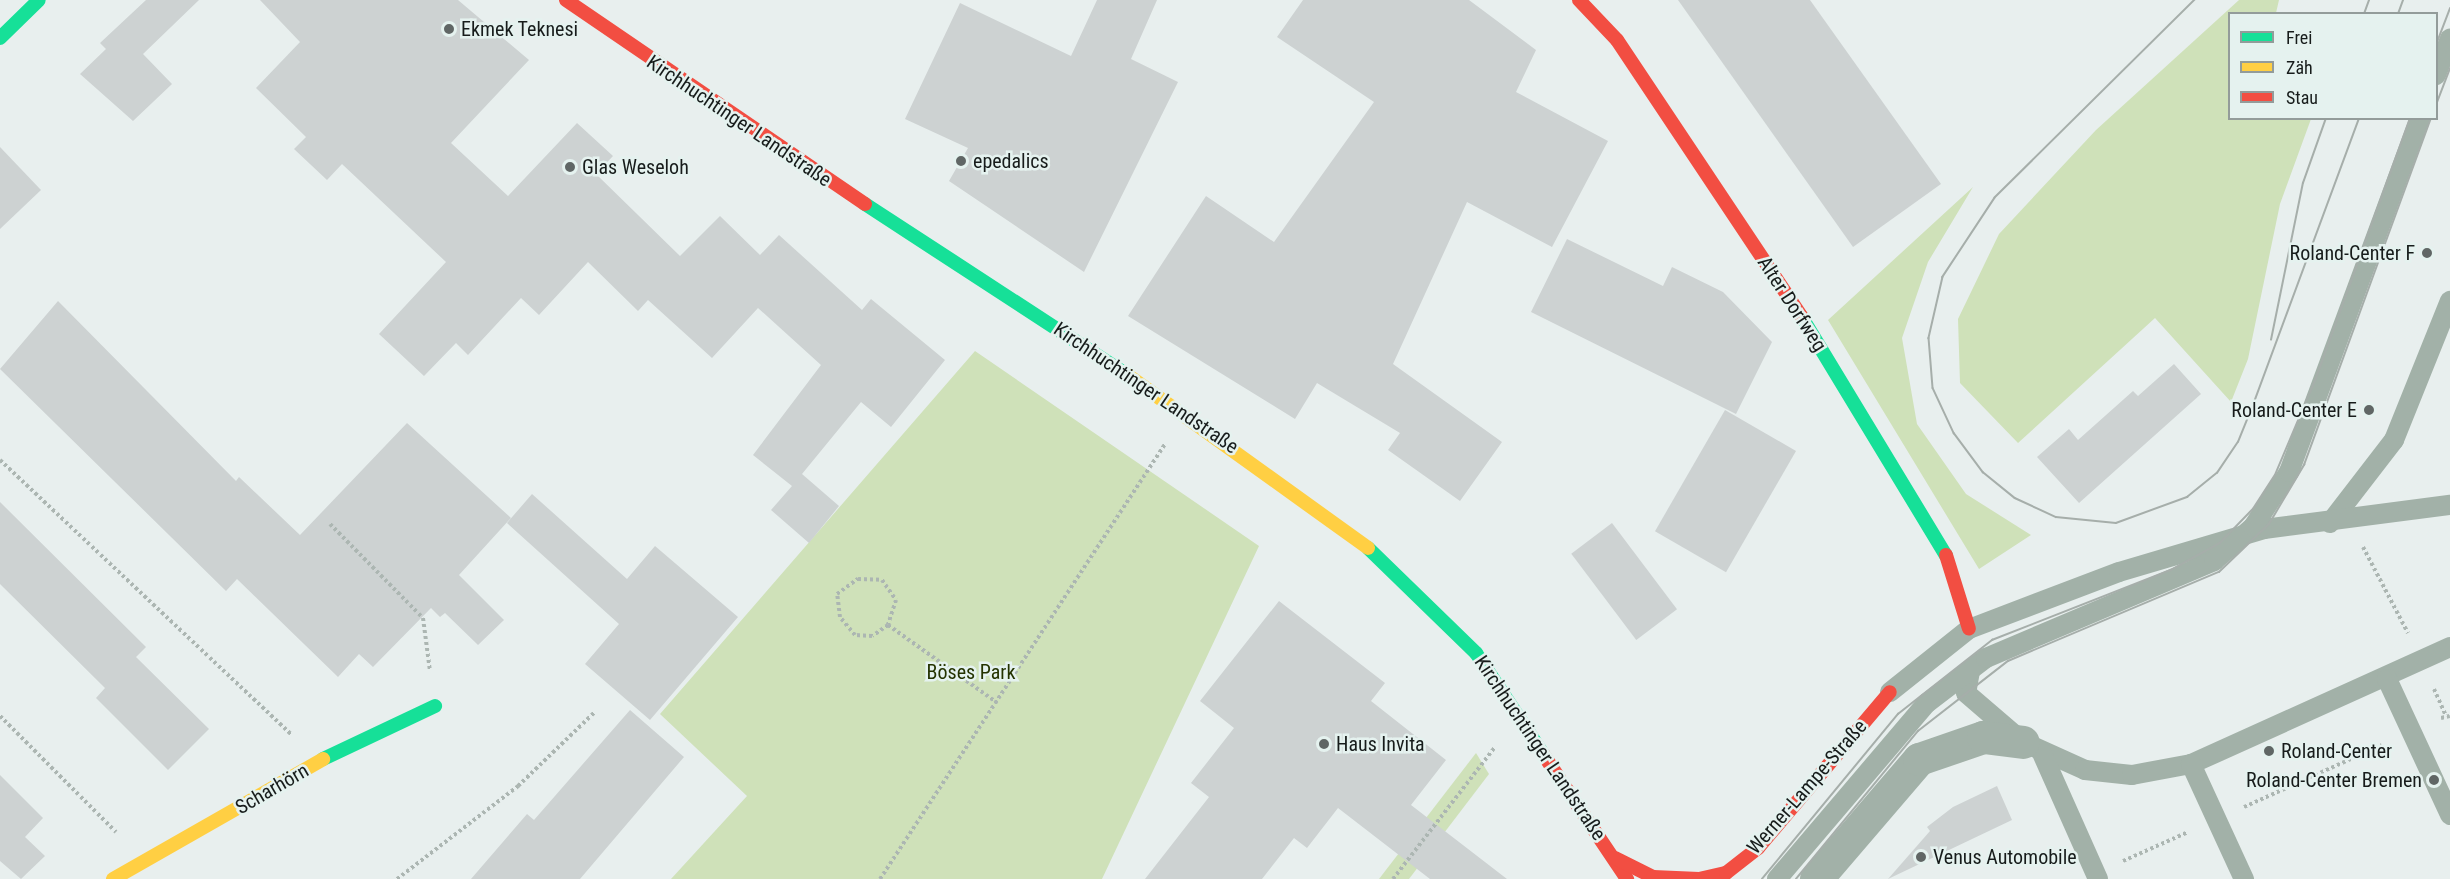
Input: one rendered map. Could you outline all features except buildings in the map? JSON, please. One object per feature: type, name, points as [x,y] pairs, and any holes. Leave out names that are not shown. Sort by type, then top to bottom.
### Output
[{"type":"street","points":[[0,38],[39,0]]},
{"type":"street","name":"Kirchhuchtinger Landstraße","points":[[566,0],[710,103],[1185,413],[1370,549],[1439,612],[1521,713],[1627,879]]},
{"type":"street","name":"Alter Dorfweg","points":[[1587,2],[1678,128],[1946,554],[1969,629]]},
{"type":"street","name":"Werner-Lampe-Straße","points":[[1615,858],[1653,877],[1699,879],[1726,873],[1758,848],[1890,692]]},
{"type":"street","name":"Scharhörn","points":[[113,879],[320,762],[435,706]]},
{"type":"street","points":[[1816,879],[1919,759],[1983,737],[2032,747]]},
{"type":"lane","points":[[2438,70],[2450,39]]},
{"type":"lane","points":[[1777,879],[1928,703],[1970,671],[2026,637],[2214,561],[2244,535],[2289,472],[2419,120]]},
{"type":"lane","points":[[2330,523],[2394,440],[2450,301]]},
{"type":"lane","points":[[1890,692],[1969,629],[2119,572],[2244,535],[2450,505]]},
{"type":"lane","points":[[1970,671],[1966,693],[2032,747],[2085,770],[2132,775],[2191,764],[2387,679],[2450,647]]},
{"type":"lane","points":[[2387,679],[2450,815]]},
{"type":"lane","points":[[2032,747],[2096,876]]},
{"type":"lane","points":[[2191,764],[2244,879]]},
{"type":"path","points":[[880,879],[1185,413]]},
{"type":"path","points":[[0,460],[320,762]]},
{"type":"path","points":[[2350,520],[2423,662]]},
{"type":"path","points":[[330,524],[423,618],[435,706]]},
{"type":"path","points":[[858,579],[882,580],[896,600],[888,626],[872,636],[855,635],[840,617],[837,594],[858,579]]},
{"type":"path","points":[[888,626],[996,702]]},
{"type":"path","points":[[397,879],[518,786],[595,712]]},
{"type":"path","points":[[1393,879],[1521,713]]},
{"type":"path","points":[[0,716],[144,863]]},
{"type":"path","points":[[2096,876],[2412,731],[2450,716]]},
{"type":"green space","points":[[2239,0],[2279,0],[2276,12],[2228,12],[2228,120],[2311,120],[2280,204],[2248,359],[2231,402],[2155,318],[2018,443],[1960,383],[1958,319],[1999,234],[2096,130]]},
{"type":"green space","points":[[1973,187],[1928,262],[1902,338],[1917,424],[1966,494],[2031,535],[1979,569],[1828,320]]},
{"type":"green space","name":"Böses Park","points":[[975,351],[1259,546],[1102,879],[671,879],[747,796],[660,714]]},
{"type":"green space","points":[[1476,753],[1489,774],[1409,879],[1379,879]]},
{"type":"tram line","points":[[2195,0],[1995,198],[1943,277],[1929,338],[1933,388],[1954,433],[1983,472],[2015,498],[2056,517],[2116,523],[2187,497],[2217,473],[2238,442],[2253,405],[2358,120]]},
{"type":"tram line","points":[[2365,12],[2369,0]]},
{"type":"tram line","points":[[2399,12],[2403,0]]},
{"type":"tram line","points":[[2438,40],[2450,9]]},
{"type":"tram line","points":[[2438,100],[2450,69]]},
{"type":"tram line","points":[[2271,340],[2303,183],[2325,120]]},
{"type":"tram line","points":[[1762,879],[1898,714],[1992,640],[2171,570],[2220,543],[2253,509],[2275,475],[2316,378],[2409,120]]},
{"type":"tram line","points":[[1796,879],[1918,731],[2008,661],[2219,572],[2269,524],[2304,465],[2430,120]]},
{"type":"traffic: fast","points":[[0,38],[39,0]]},
{"type":"traffic: fast","points":[[865,204],[1126,374]]},
{"type":"traffic: fast","points":[[1801,316],[1946,555]]},
{"type":"traffic: fast","points":[[1368,548],[1476,653],[1543,754]]},
{"type":"traffic: fast","points":[[323,759],[435,706]]},
{"type":"traffic: slow","points":[[1126,374],[1368,548]]},
{"type":"traffic: slow","points":[[113,879],[323,759]]},
{"type":"traffic: jam","points":[[566,0],[865,204]]},
{"type":"traffic: jam","points":[[1579,0],[1617,40],[1801,316]]},
{"type":"traffic: jam","points":[[1946,555],[1969,629]]},
{"type":"traffic: jam","points":[[1615,858],[1653,877],[1699,879],[1726,873],[1758,848],[1890,692]]},
{"type":"traffic: jam","points":[[1543,754],[1627,879]]},
{"type":"place","name":"Ekmek Teknesi","points":[[449,29]]},
{"type":"place","name":"epedalics","points":[[961,161]]},
{"type":"place","name":"Glas Weseloh","points":[[570,167]]},
{"type":"place","name":"Roland-Center F","points":[[2427,253]]},
{"type":"place","name":"Roland-Center E","points":[[2369,410]]},
{"type":"place","name":"Haus Invita","points":[[1324,744]]},
{"type":"place","name":"Roland-Center","points":[[2269,751]]},
{"type":"place","name":"Roland-Center Bremen","points":[[2434,780]]},
{"type":"place","name":"Venus Automobile","points":[[1921,857]]}]
